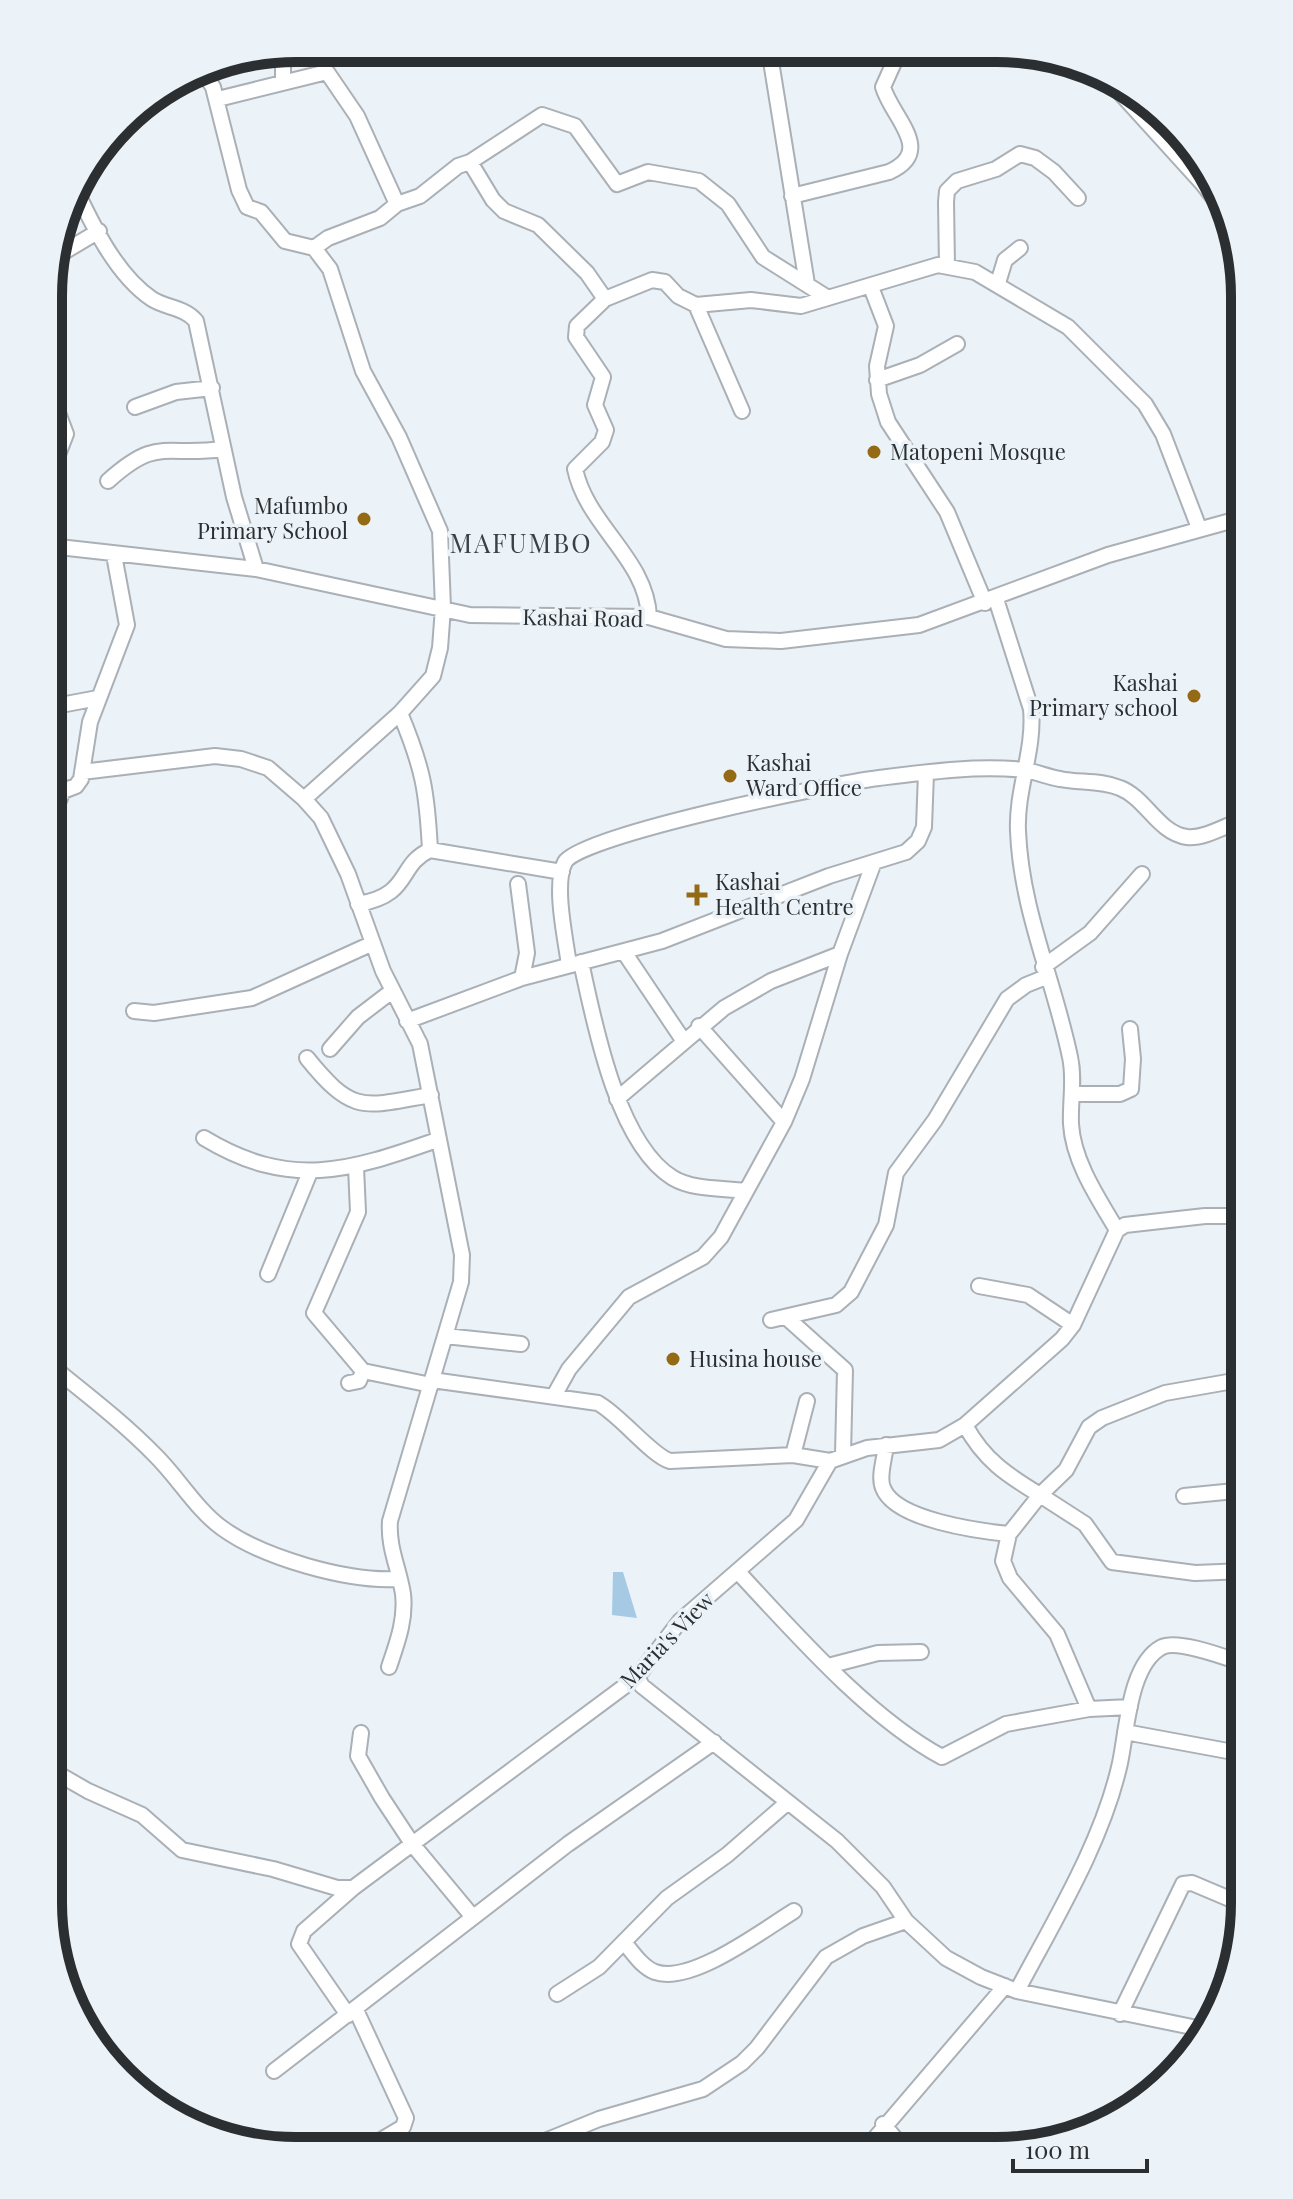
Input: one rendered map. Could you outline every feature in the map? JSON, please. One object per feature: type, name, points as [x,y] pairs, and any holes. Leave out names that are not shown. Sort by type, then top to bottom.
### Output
[{"type":"street","points":[[771,62],[807,284]]},
{"type":"street","points":[[792,196],[889,172],[900,167],[909,156],[910,140],[883,87],[894,62]]},
{"type":"street","points":[[280,63],[283,83]]},
{"type":"street","points":[[218,99],[327,72],[357,116],[397,204]]},
{"type":"street","points":[[208,79],[218,99],[243,200],[270,221],[285,241],[314,248],[337,286],[363,371],[427,496],[440,531],[443,608],[433,676],[400,713],[304,799]]},
{"type":"street","points":[[1129,103],[1202,183]]},
{"type":"street","points":[[314,248],[328,238],[380,218],[397,204],[420,196],[458,166],[470,162],[537,116],[570,121],[612,182],[621,183],[648,172],[699,181],[728,204],[763,257],[828,298]]},
{"type":"street","points":[[947,266],[947,191],[957,181],[996,169],[1020,154],[1054,172],[1078,198]]},
{"type":"street","points":[[470,162],[493,200],[504,211],[538,225],[587,273],[605,299]]},
{"type":"street","points":[[82,201],[121,268],[153,300],[185,311],[196,321],[223,449],[256,569]]},
{"type":"street","points":[[67,250],[99,231]]},
{"type":"street","points":[[998,283],[1005,260],[1020,248]]},
{"type":"street","points":[[649,617],[644,584],[586,500],[575,469],[606,437],[595,405],[603,377],[576,337],[577,326],[605,299],[660,279],[678,296],[696,305],[751,300],[801,306],[871,287],[902,273],[947,266],[975,272],[1068,327],[1145,404],[1163,434],[1199,528]]},
{"type":"street","points":[[871,287],[886,326],[877,380],[888,422],[947,512],[990,601],[1031,709],[1033,726],[1018,825],[1020,871],[1045,972],[1071,1057],[1071,1128],[1078,1155],[1117,1230]]},
{"type":"street","points":[[696,305],[703,329],[742,411]]},
{"type":"street","points":[[877,380],[920,365],[957,344]]},
{"type":"street","points":[[135,407],[176,392],[212,388]]},
{"type":"street","points":[[108,481],[152,451],[223,449]]},
{"type":"street","name":"Kashai Road","points":[[62,548],[256,569],[470,615],[649,617],[726,639],[781,641],[919,625],[1108,555],[1231,520]]},
{"type":"street","points":[[62,793],[76,786],[82,772],[98,698],[127,625],[114,555]]},
{"type":"street","points":[[62,705],[98,698]]},
{"type":"street","points":[[400,713],[421,762],[427,791],[430,850]]},
{"type":"street","points":[[82,772],[215,756],[241,759],[268,768],[304,799],[335,843],[371,944],[420,1044],[462,1255],[461,1282],[390,1521],[388,1541],[402,1590],[404,1617],[389,1667]]},
{"type":"street","points":[[745,1191],[690,1185],[673,1178],[630,1128],[617,1099],[575,963],[562,872],[565,861],[575,852],[620,837],[762,801],[876,778],[926,773],[1026,770],[1119,787],[1136,797],[1172,831],[1187,837],[1231,823]]},
{"type":"street","points":[[407,1021],[522,978],[624,952],[720,921],[829,876],[906,852],[922,833],[926,773]]},
{"type":"street","points":[[358,904],[377,901],[392,893],[417,859],[430,850],[562,872]]},
{"type":"street","points":[[555,1394],[569,1369],[629,1297],[703,1257],[715,1247],[784,1122],[802,1079],[840,954],[860,910],[874,862]]},
{"type":"street","points":[[836,1458],[845,1370],[779,1318],[836,1305],[851,1292],[886,1225],[896,1173],[935,1120],[1007,999],[1045,972],[1090,933],[1142,874]]},
{"type":"street","points":[[518,884],[527,953],[522,978]]},
{"type":"street","points":[[134,1011],[154,1013],[252,998],[371,944]]},
{"type":"street","points":[[624,952],[683,1040]]},
{"type":"street","points":[[617,1099],[699,1026],[771,981],[840,954]]},
{"type":"street","points":[[330,1049],[358,1017],[392,991]]},
{"type":"street","points":[[699,1026],[784,1122]]},
{"type":"street","points":[[1073,1094],[1120,1094],[1131,1089],[1133,1059],[1130,1029]]},
{"type":"street","points":[[307,1058],[330,1087],[356,1103],[383,1104],[431,1095]]},
{"type":"street","points":[[204,1138],[249,1161],[310,1172],[356,1167],[437,1140]]},
{"type":"street","points":[[356,1167],[358,1212],[314,1313],[363,1371],[432,1382],[555,1394],[598,1403],[616,1413],[662,1459],[683,1461],[793,1455],[836,1458],[886,1445],[939,1440],[965,1425],[1062,1339],[1073,1325],[1117,1230],[1125,1225],[1230,1216]]},
{"type":"street","points":[[268,1274],[310,1172]]},
{"type":"street","points":[[979,1286],[1028,1295],[1073,1325]]},
{"type":"street","points":[[445,1336],[521,1344]]},
{"type":"street","points":[[349,1383],[359,1381],[363,1371]]},
{"type":"street","points":[[62,1374],[120,1421],[185,1485],[205,1513],[236,1537],[311,1566],[380,1580],[398,1579]]},
{"type":"street","points":[[1089,1709],[1057,1634],[1010,1578],[1003,1561],[1009,1534],[1040,1495],[1066,1470],[1089,1427],[1102,1418],[1165,1393],[1230,1382]]},
{"type":"street","points":[[793,1455],[807,1401]]},
{"type":"street","points":[[965,1425],[983,1455],[993,1465],[1085,1524],[1112,1562],[1195,1573],[1230,1572]]},
{"type":"street","points":[[886,1445],[881,1482],[888,1498],[943,1522],[1009,1534]]},
{"type":"street","name":"Maria's View","points":[[352,2012],[299,1944],[304,1931],[353,1888],[637,1677],[680,1621],[796,1520],[836,1458]]},
{"type":"street","points":[[1184,1496],[1230,1491]]},
{"type":"street","points":[[738,1572],[828,1666],[888,1718],[942,1757],[1006,1724],[1089,1709],[1130,1707]]},
{"type":"street","points":[[874,2137],[1011,1988],[1093,1838],[1119,1766],[1140,1672],[1152,1654],[1166,1645],[1184,1646],[1230,1660]]},
{"type":"street","points":[[828,1666],[878,1653],[921,1652]]},
{"type":"street","points":[[637,1677],[642,1686],[862,1864],[906,1921],[946,1958],[1011,1988],[1195,2028]]},
{"type":"street","points":[[1125,1732],[1230,1751]]},
{"type":"street","points":[[361,1733],[358,1756],[413,1845],[472,1916]]},
{"type":"street","points":[[274,2071],[472,1916],[635,1795],[714,1742]]},
{"type":"street","points":[[62,1775],[142,1815],[182,1850],[273,1869],[337,1888],[353,1888]]},
{"type":"street","points":[[557,1994],[599,1967],[667,1898],[727,1855],[788,1802]]},
{"type":"street","points":[[1120,2014],[1183,1884],[1192,1883],[1230,1899]]},
{"type":"street","points":[[624,1942],[646,1967],[659,1973],[682,1973],[703,1965],[794,1911]]},
{"type":"street","points":[[555,2137],[599,2119],[703,2089],[742,2063],[757,2048],[826,1957],[863,1936],[906,1921]]},
{"type":"street","points":[[352,2012],[406,2118],[403,2127],[386,2137]]},
{"type":"street","points":[[883,2124],[894,2137]]},
{"type":"shaded area","points":[[613,1572],[623,1572],[637,1618],[612,1615]]},
{"type":"place","name":"Matopeni Mosque","points":[[874,452]]},
{"type":"place","name":"Mafumbo Primary School","points":[[364,519]]},
{"type":"place","name":"Kashai Primary school","points":[[1194,696]]},
{"type":"place","name":"Kashai Ward Office","points":[[730,776]]},
{"type":"place","name":"Kashai Health Centre","points":[[697,895]]},
{"type":"place","name":"Husina house","points":[[673,1359]]},
{"type":"district","name":"MAFUMBO","points":[[521,544]]}]
